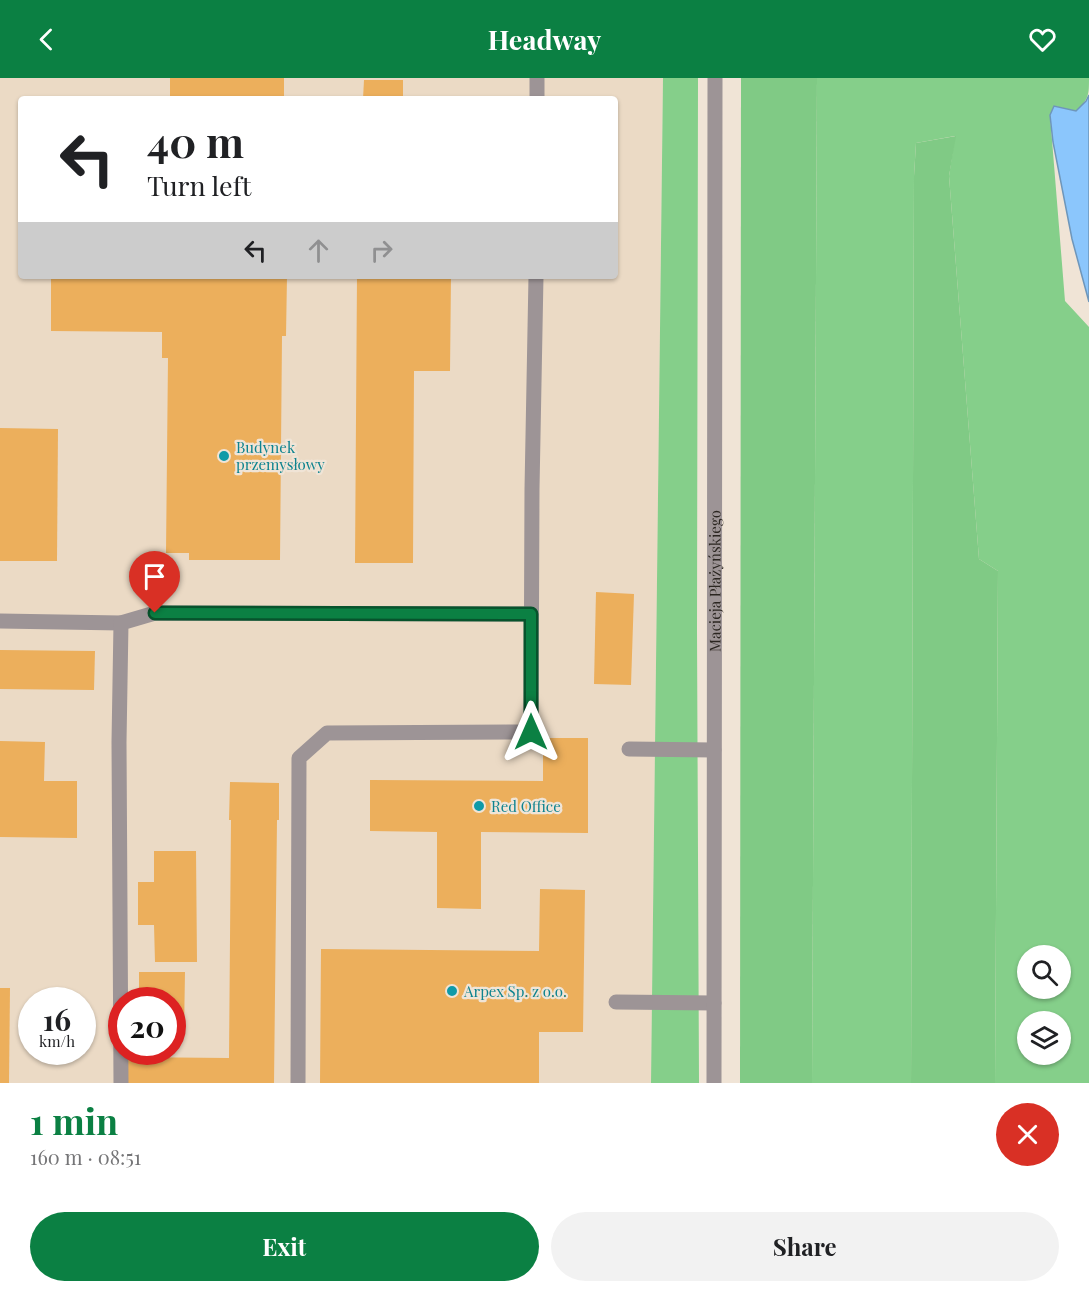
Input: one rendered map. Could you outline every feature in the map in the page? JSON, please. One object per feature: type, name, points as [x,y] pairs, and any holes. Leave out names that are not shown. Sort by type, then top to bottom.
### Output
[{"type":"street","points":[[537,78],[537,96]]},
{"type":"street","name":"Macieja Płażyńskiego","points":[[714,1083],[715,78]]},
{"type":"street","points":[[298,1083],[299,758],[327,733],[531,732],[536,279]]},
{"type":"street","points":[[0,621],[121,623],[155,613],[531,614]]},
{"type":"street","points":[[121,623],[119,742],[121,1083]]},
{"type":"street","points":[[629,749],[714,750]]},
{"type":"street","points":[[616,1002],[714,1003]]},
{"type":"shaded area","points":[[0,78],[663,78],[651,1083],[0,1083]]},
{"type":"green space","points":[[663,78],[698,78],[699,1083],[651,1083]]},
{"type":"green space","points":[[741,78],[817,78],[812,1083],[740,1083]]},
{"type":"green space","points":[[817,78],[1089,78],[1087,96],[1076,111],[1054,106],[1050,115],[1065,301],[1089,327],[1089,1083],[995,1083],[998,571],[979,559],[949,176],[955,136],[916,143],[914,176],[911,1083],[812,1083]]},
{"type":"green space","points":[[956,136],[949,176],[979,559],[998,571],[995,1083],[911,1083],[914,176],[916,143]]},
{"type":"water","points":[[1089,95],[1089,302],[1072,239],[1050,115],[1054,106],[1076,111]]},
{"type":"building","points":[[170,78],[284,78],[284,96],[170,96]]},
{"type":"building","points":[[364,80],[403,80],[403,96],[363,96]]},
{"type":"building","name":"Budynek przemysłowy","points":[[51,279],[287,279],[286,336],[282,336],[280,560],[189,560],[189,553],[166,553],[168,358],[162,358],[162,332],[51,331]]},
{"type":"building","points":[[357,279],[451,279],[450,371],[414,371],[413,563],[355,563]]},
{"type":"building","points":[[0,428],[58,429],[57,561],[0,561]]},
{"type":"building","points":[[596,592],[634,594],[631,685],[594,684]]},
{"type":"building","points":[[0,650],[95,651],[94,690],[0,689]]},
{"type":"building","name":"Red Office","points":[[543,738],[588,738],[588,833],[481,832],[481,909],[437,908],[437,832],[370,831],[370,780],[543,781]]},
{"type":"building","points":[[0,741],[45,742],[44,781],[77,781],[77,838],[0,837]]},
{"type":"building","points":[[230,782],[279,783],[274,1083],[123,1083],[123,1065],[186,1065],[186,1058],[229,1058],[231,820],[229,820]]},
{"type":"building","points":[[154,851],[196,851],[197,962],[155,962],[154,925],[138,925],[138,882],[154,882]]},
{"type":"building","name":"Arpex Sp. z o.o.","points":[[540,889],[585,890],[583,1032],[539,1032],[539,1083],[320,1083],[321,949],[539,951]]},
{"type":"building","points":[[139,972],[185,972],[185,987],[139,987]]},
{"type":"building","points":[[0,988],[10,988],[9,1083],[0,1083]]},
{"type":"place","name":"Budynek przemysłowy","points":[[224,456]]},
{"type":"place","name":"Red Office","points":[[479,806]]},
{"type":"place","name":"Arpex Sp. z o.o.","points":[[452,991]]},
{"type":"route","points":[[155,613],[531,614],[531,732]]}]
